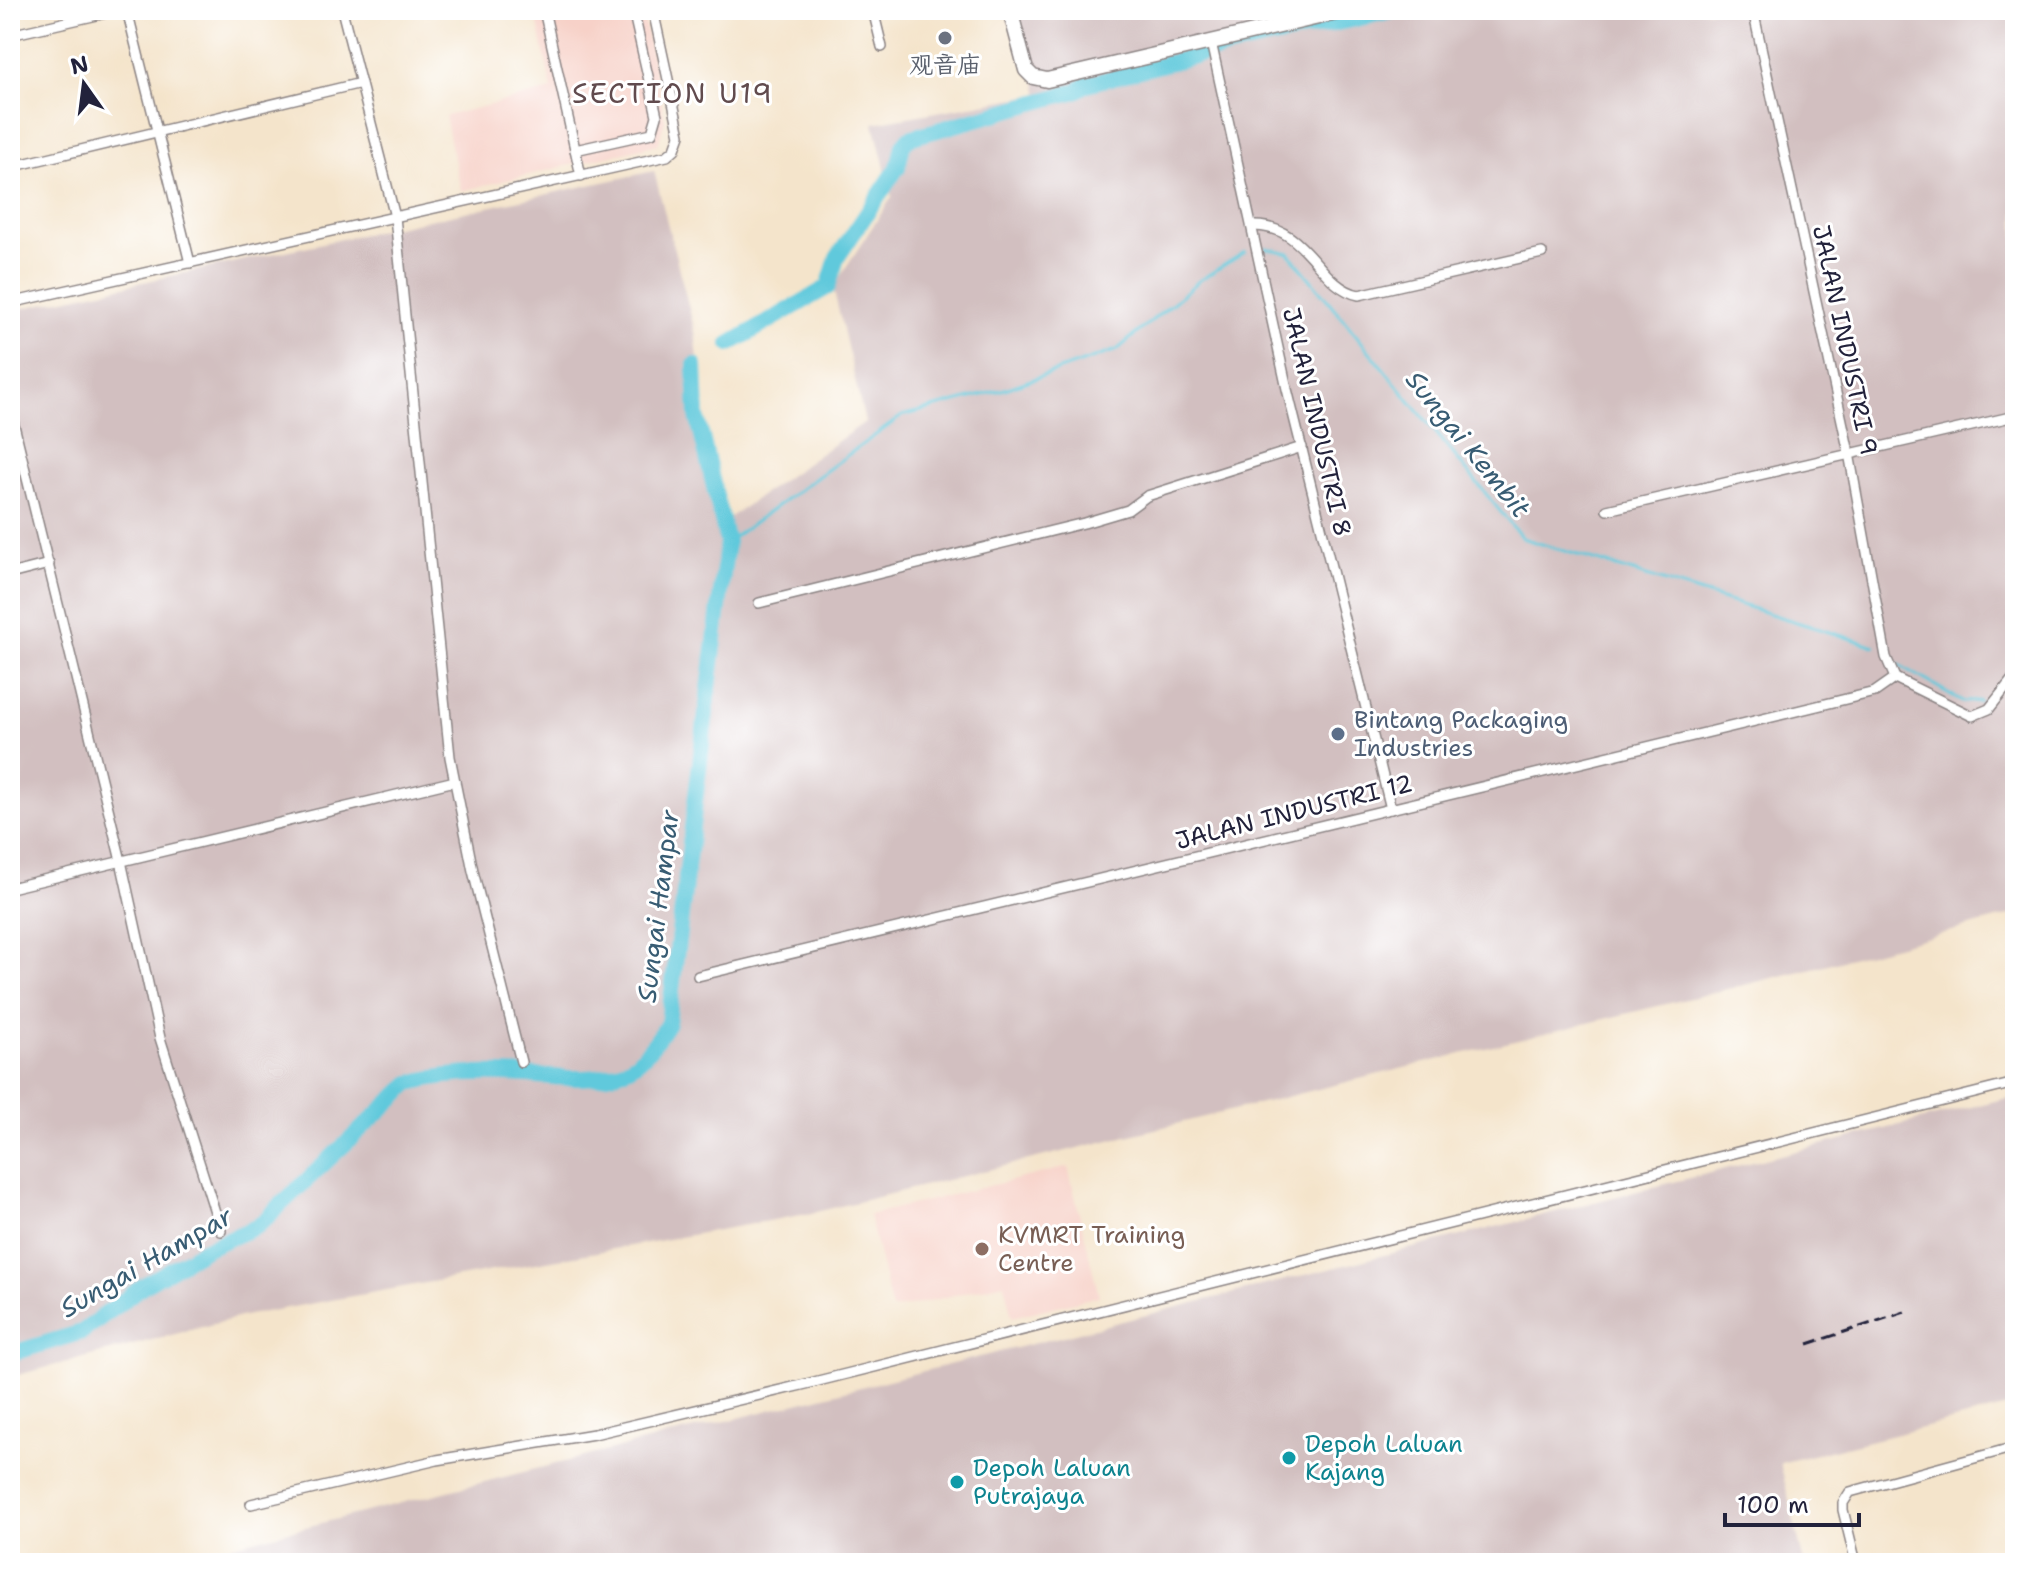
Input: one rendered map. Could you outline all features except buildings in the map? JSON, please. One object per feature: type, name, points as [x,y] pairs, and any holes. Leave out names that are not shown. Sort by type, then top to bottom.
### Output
[{"type":"street","points":[[10,35],[119,10]]},
{"type":"street","points":[[127,10],[190,263]]},
{"type":"street","points":[[342,10],[395,217],[455,781],[473,871],[521,1062]]},
{"type":"street","points":[[544,10],[581,176]]},
{"type":"street","points":[[575,150],[652,133],[657,116],[633,10]]},
{"type":"street","points":[[10,303],[659,159],[675,149],[680,135],[653,10]]},
{"type":"street","points":[[873,10],[882,47]]},
{"type":"street","points":[[1010,10],[1024,65],[1033,77],[1053,79],[1213,48],[1349,10]]},
{"type":"street","name":"JALAN INDUSTRI 9","points":[[1753,10],[1849,453],[1886,657],[1895,678]]},
{"type":"street","name":"JALAN INDUSTRI 8","points":[[1213,48],[1302,447],[1391,809]]},
{"type":"street","points":[[10,167],[361,83]]},
{"type":"street","points":[[1253,226],[1271,227],[1288,235],[1345,290],[1359,295],[1542,253]]},
{"type":"street","points":[[10,409],[121,861],[160,1038],[221,1231]]},
{"type":"street","points":[[1607,510],[2015,416]]},
{"type":"street","points":[[759,603],[972,553],[1113,514],[1162,491],[1302,447]]},
{"type":"street","points":[[10,574],[49,564]]},
{"type":"street","points":[[1895,678],[1972,716],[1989,709],[2015,676]]},
{"type":"street","name":"JALAN INDUSTRI 12","points":[[698,976],[1875,692],[1895,678]]},
{"type":"street","points":[[10,888],[455,781]]},
{"type":"street","points":[[251,1504],[437,1460],[594,1434],[806,1384],[2015,1083]]},
{"type":"street","points":[[1856,1563],[1843,1510],[1843,1503],[1850,1492],[2015,1447]]},
{"type":"shaded area","points":[[535,10],[642,10],[665,120],[658,144],[461,191],[445,116],[552,90]]},
{"type":"shaded area","points":[[1018,10],[2015,10],[2015,914],[1817,967],[812,1213],[248,1315],[10,1377],[10,311],[654,171],[695,332],[705,420],[729,518],[865,422],[833,287],[892,197],[874,123],[1039,94]]},
{"type":"shaded area","points":[[2015,1096],[2015,1405],[1780,1463],[1804,1563],[163,1563]]},
{"type":"shaded area","name":"KVMRT Training Centre","points":[[1068,1167],[1099,1296],[1012,1317],[1004,1283],[892,1310],[869,1215]]},
{"type":"waterway","name":"Sungai Hampar","points":[[730,344],[828,287],[837,258],[898,167],[903,145],[909,138],[1076,91],[1087,84],[1245,43],[1397,10]]},
{"type":"waterway","name":"Sungai Kembit","points":[[1266,248],[1289,253],[1522,538],[1875,646]]},
{"type":"waterway","name":"Sungai Kembit","points":[[727,542],[902,416],[1005,389],[1117,350],[1200,280],[1245,252]]},
{"type":"waterway","name":"Sungai Hampar","points":[[10,1354],[82,1332],[144,1285],[205,1249],[258,1226],[410,1083],[468,1074],[572,1078],[607,1075],[637,1062],[658,1039],[668,1023],[727,542],[697,416],[695,365]]},
{"type":"waterway","name":"Sungai Kembit","points":[[1899,665],[1964,702],[1979,701]]},
{"type":"waterway","name":"Sungai Kembit","points":[[2005,709],[2015,714]]},
{"type":"railway","points":[[1808,1344],[1905,1312]]},
{"type":"place","name":"观音庙","points":[[945,38]]},
{"type":"place","name":"Bintang Packaging Industries","points":[[1338,734]]},
{"type":"place","name":"KVMRT Training Centre","points":[[982,1249]]},
{"type":"place","name":"Depoh Laluan Kajang","points":[[1289,1458]]},
{"type":"place","name":"Depoh Laluan Putrajaya","points":[[957,1482]]},
{"type":"district","name":"SECTION U19","points":[[673,93]]}]
